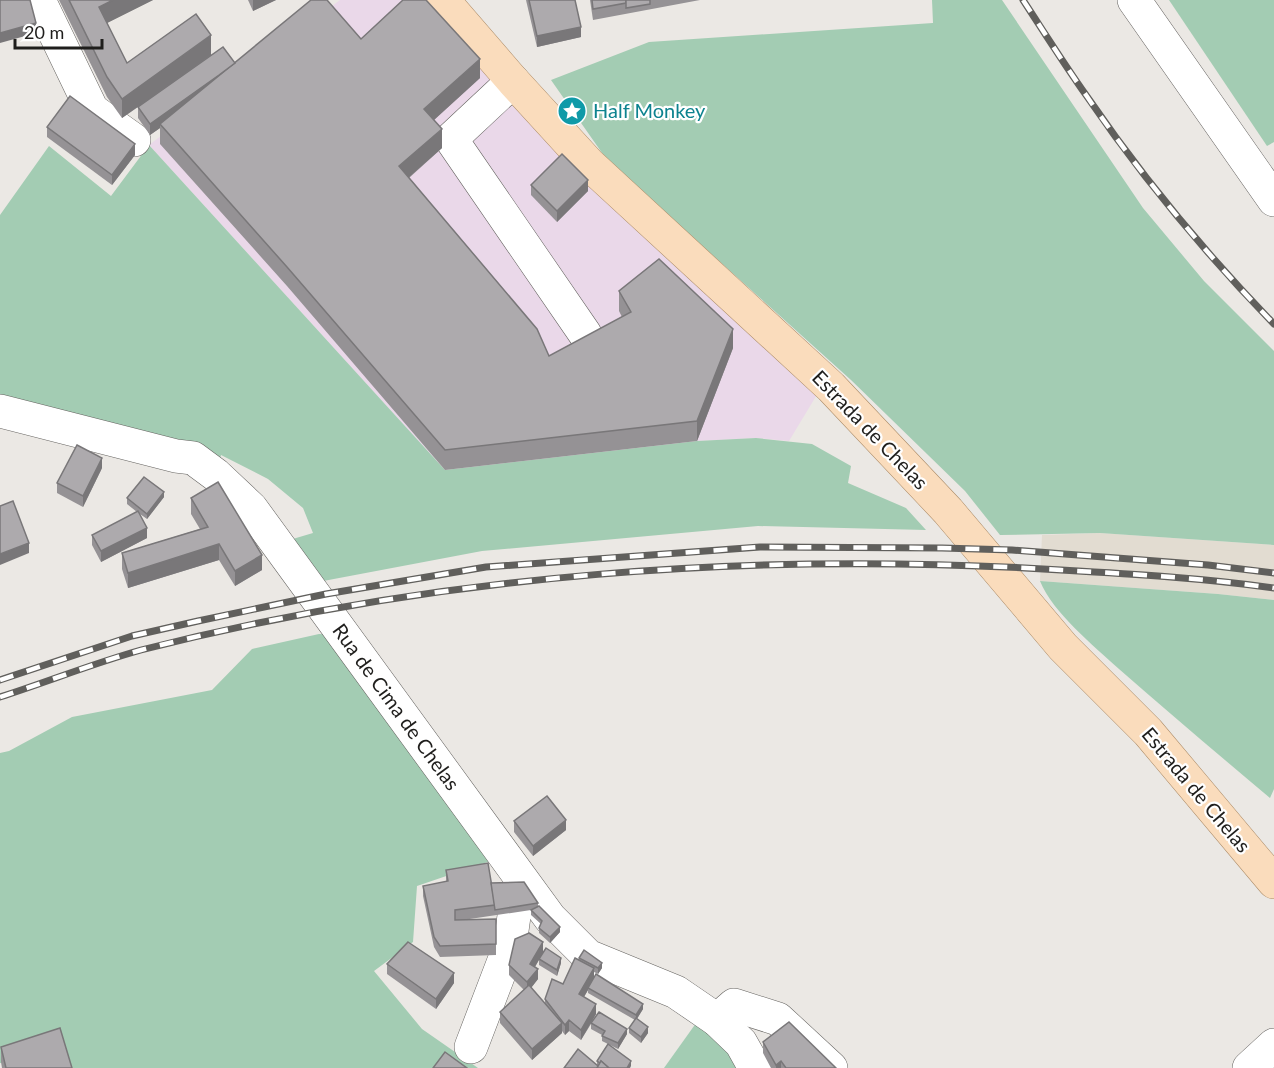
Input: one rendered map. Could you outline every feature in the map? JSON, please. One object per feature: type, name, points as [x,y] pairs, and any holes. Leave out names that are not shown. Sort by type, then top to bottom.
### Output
[{"type":"main road","name":"Estrada de Chelas","points":[[443,0],[589,164],[831,387],[948,511],[1063,647],[1148,732],[1274,882]]},
{"type":"street","points":[[39,0],[92,110],[134,140]]},
{"type":"street","points":[[1134,0],[1274,200]]},
{"type":"street","points":[[513,81],[451,139],[585,334]]},
{"type":"street","name":"Rua de Cima de Chelas","points":[[0,411],[176,456],[193,458],[216,476],[251,508],[511,898],[550,918],[588,956],[676,992],[717,1020],[741,1043],[755,1068]]},
{"type":"street","points":[[511,898],[563,956]]},
{"type":"street","points":[[471,1047],[510,945],[511,898]]},
{"type":"street","points":[[717,1020],[734,1005],[778,1019],[831,1068]]},
{"type":"street","points":[[1249,1068],[1274,1045]]},
{"type":"shaded area","points":[[340,0],[422,0],[818,393],[789,441],[756,438],[697,441],[445,470],[149,145]]},
{"type":"shaded area","points":[[1100,533],[1274,545],[1274,600],[1040,581],[1042,535]]},
{"type":"green space","points":[[932,0],[1002,0],[1143,208],[1204,281],[1274,351],[1274,545],[1100,533],[1000,535],[965,491],[851,380],[607,160],[551,80],[649,42],[933,23]]},
{"type":"green space","points":[[1169,0],[1274,0],[1274,142],[1267,146]]},
{"type":"green space","points":[[149,145],[445,470],[697,441],[756,438],[812,444],[851,466],[848,483],[906,508],[926,530],[758,526],[482,551],[318,582],[286,541],[313,533],[303,508],[268,479],[221,455],[216,475],[0,412],[0,215],[49,146],[111,196]]},
{"type":"green space","points":[[1040,581],[1274,600],[1274,789],[1270,798],[1086,639],[1054,605]]},
{"type":"green space","points":[[319,634],[343,635],[505,856],[417,886],[413,942],[374,971],[422,1029],[478,1068],[67,1068],[0,1063],[0,753],[9,751],[72,717],[212,690],[252,649]]},
{"type":"green space","points":[[699,1019],[749,1068],[664,1068]]},
{"type":"building","points":[[0,0],[30,0],[36,23],[0,33]]},
{"type":"building","points":[[69,0],[113,0],[99,7],[127,63],[196,14],[211,35],[122,99],[107,77]]},
{"type":"building","points":[[311,0],[327,0],[361,39],[403,0],[426,0],[480,59],[424,109],[442,129],[399,166],[537,329],[549,356],[631,312],[619,291],[659,259],[733,329],[697,421],[445,450],[160,124]]},
{"type":"building","points":[[529,0],[575,0],[581,27],[537,36]]},
{"type":"building","points":[[592,0],[626,0],[626,3],[593,9]]},
{"type":"building","points":[[626,0],[650,0],[650,4],[626,8]]},
{"type":"building","points":[[223,47],[235,63],[150,124],[138,107]]},
{"type":"building","points":[[70,96],[135,144],[112,175],[47,127]]},
{"type":"building","points":[[562,154],[588,180],[557,211],[531,185]]},
{"type":"building","points":[[77,445],[102,458],[83,496],[57,483]]},
{"type":"building","points":[[144,477],[164,492],[147,514],[127,498]]},
{"type":"building","points":[[218,482],[262,555],[235,571],[219,544],[128,573],[122,553],[208,527],[191,498]]},
{"type":"building","points":[[13,501],[29,543],[0,554],[0,506]]},
{"type":"building","points":[[138,511],[147,528],[101,551],[92,535]]},
{"type":"building","points":[[547,796],[566,820],[533,846],[514,821]]},
{"type":"building","points":[[488,863],[495,905],[455,910],[455,920],[496,919],[496,944],[440,946],[434,937],[423,886],[448,881],[446,870]]},
{"type":"building","points":[[524,882],[538,903],[495,910],[491,883]]},
{"type":"building","points":[[539,906],[560,927],[550,937],[539,928],[542,921],[531,910]]},
{"type":"building","points":[[529,933],[543,942],[530,964],[538,969],[527,982],[509,965],[515,939]]},
{"type":"building","points":[[408,942],[454,973],[436,999],[387,964]]},
{"type":"building","points":[[546,948],[561,958],[557,970],[539,959]]},
{"type":"building","points":[[584,950],[602,963],[598,968],[579,958]]},
{"type":"building","points":[[575,958],[594,968],[579,994],[596,1004],[581,1030],[569,1020],[565,1025],[545,999],[552,979],[563,984]]},
{"type":"building","points":[[596,974],[643,1004],[636,1015],[588,988]]},
{"type":"building","points":[[529,985],[562,1023],[532,1049],[500,1012]]},
{"type":"building","points":[[599,1012],[627,1029],[618,1043],[602,1036],[605,1031],[591,1023]]},
{"type":"building","points":[[636,1018],[648,1027],[641,1037],[629,1028]]},
{"type":"building","points":[[789,1022],[836,1068],[786,1068],[781,1061],[776,1065],[763,1042]]},
{"type":"building","points":[[60,1028],[72,1068],[6,1068],[1,1047]]},
{"type":"building","points":[[608,1044],[631,1061],[627,1068],[609,1068],[601,1061],[600,1063],[597,1061]]},
{"type":"building","points":[[578,1049],[598,1066],[597,1068],[564,1068]]},
{"type":"building","points":[[445,1052],[467,1068],[433,1068]]},
{"type":"building","points":[[601,1061],[609,1068],[597,1068]]},
{"type":"railway","points":[[1023,0],[1107,125],[1152,185],[1223,270],[1274,324]]},
{"type":"railway","points":[[0,680],[132,636],[326,594],[486,567],[760,547],[942,548],[1012,550],[1208,565],[1274,573]]},
{"type":"railway","points":[[0,697],[141,650],[254,624],[368,603],[483,586],[598,574],[714,567],[830,564],[946,565],[1141,575],[1274,588]]},
{"type":"place","name":"Half Monkey","points":[[572,111]]}]
